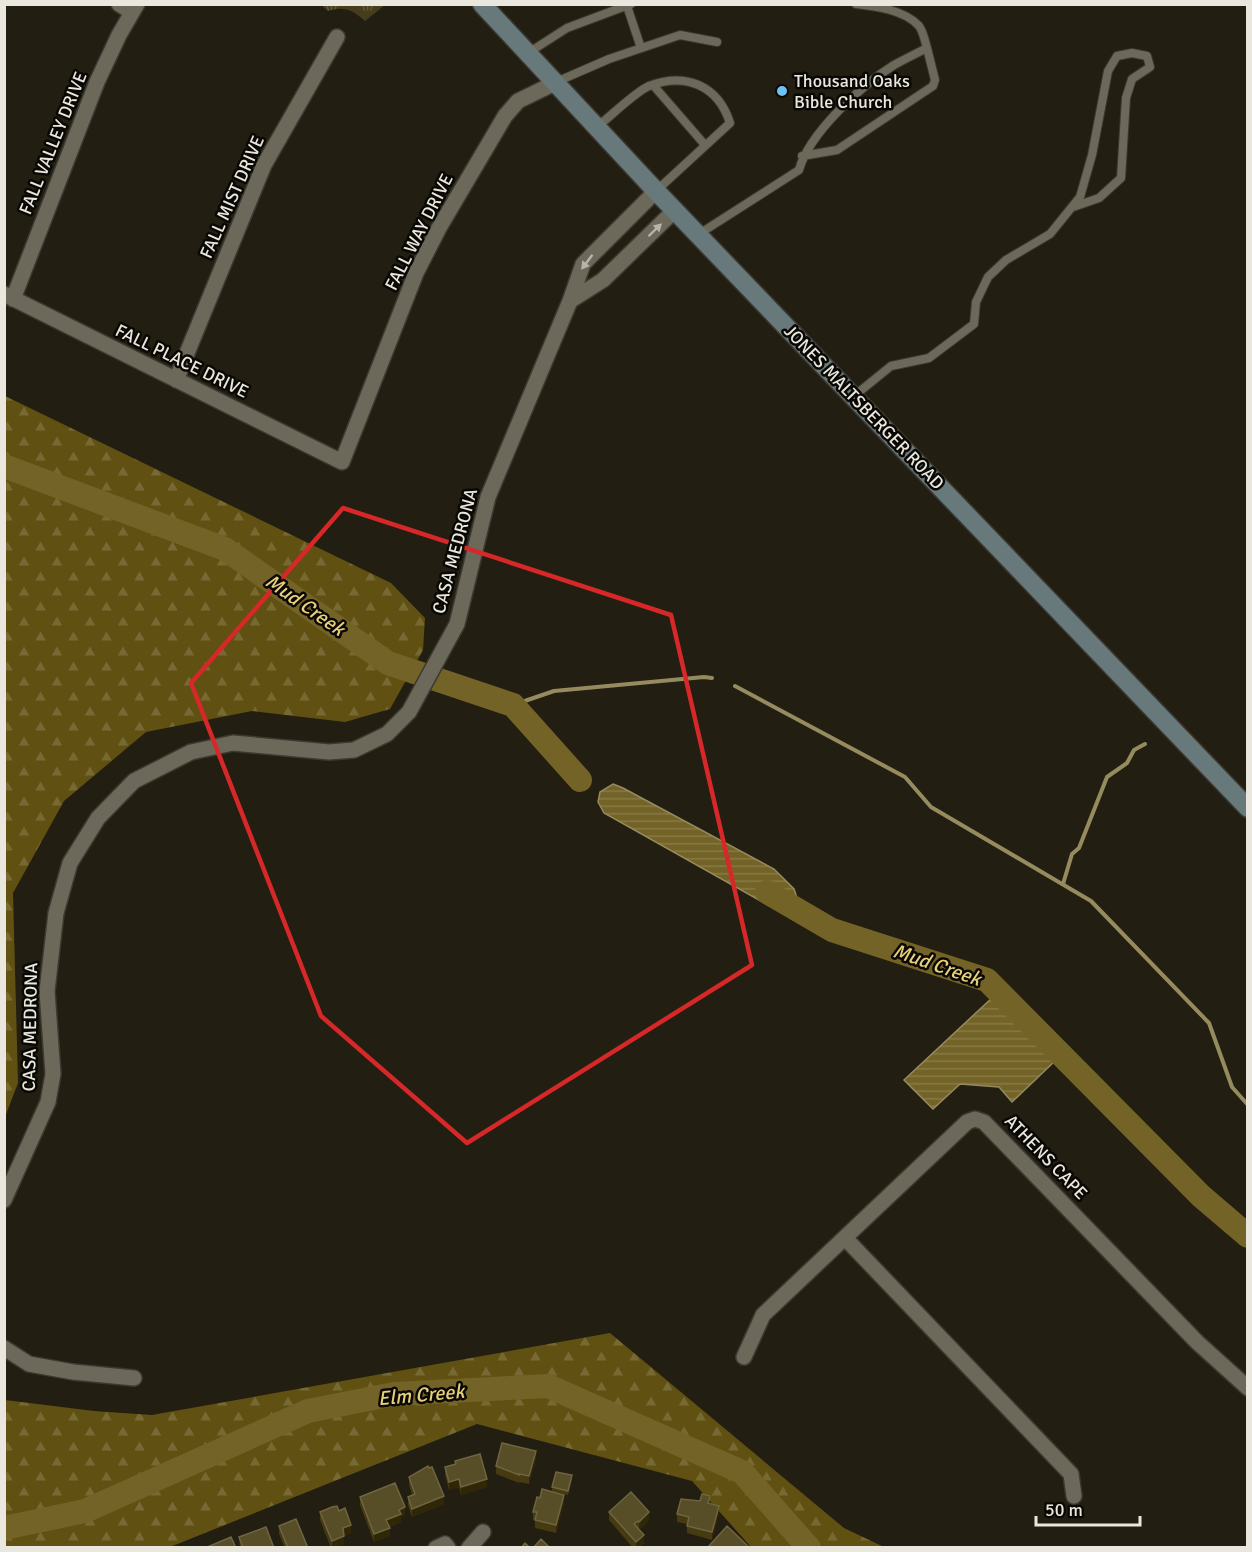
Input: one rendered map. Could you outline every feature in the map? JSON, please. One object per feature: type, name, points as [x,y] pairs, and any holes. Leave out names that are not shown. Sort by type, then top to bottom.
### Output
[{"type":"main road","name":"JONES MALTSBERGER ROAD","points":[[482,4],[598,126],[656,191],[1248,808]]},
{"type":"street","name":"FALL VALLEY DRIVE","points":[[9,296],[130,7]]},
{"type":"street","name":"FALL MIST DRIVE","points":[[176,380],[264,165],[337,37]]},
{"type":"street","name":"FALL WAY DRIVE","points":[[342,462],[416,273],[439,228],[505,116],[518,101],[555,82]]},
{"type":"street","name":"CASA MEDRONA","points":[[4,1200],[48,1102],[53,1074],[47,991],[56,913],[70,863],[98,818],[134,781],[191,752],[233,743],[329,752],[354,750],[387,734],[409,712],[457,624],[488,497],[570,301],[583,264],[656,191]]},
{"type":"street","points":[[570,301],[603,280],[675,210]]},
{"type":"street","points":[[616,231],[634,250]]},
{"type":"street","name":"FALL PLACE DRIVE","points":[[9,296],[342,462]]},
{"type":"street","name":"ATHENS CAPE","points":[[744,1358],[763,1315],[967,1122],[975,1119],[984,1122],[1197,1342],[1248,1388]]},
{"type":"street","points":[[845,1238],[1071,1474],[1074,1496]]},
{"type":"street","points":[[4,1348],[29,1364],[73,1372],[134,1378]]},
{"type":"street","points":[[469,1548],[483,1532]]},
{"type":"lane","points":[[802,156],[837,150],[933,86],[935,80],[920,27],[887,8],[856,4]]},
{"type":"lane","points":[[528,53],[567,28],[629,5],[641,48]]},
{"type":"lane","points":[[555,82],[609,59],[680,35],[717,42]]},
{"type":"lane","points":[[699,234],[799,170],[802,156],[821,129],[853,97],[893,66],[927,48]]},
{"type":"lane","points":[[854,396],[891,366],[930,358],[974,324],[976,302],[988,277],[1006,260],[1050,234],[1080,197],[1092,154],[1108,71],[1117,56],[1131,53],[1147,56],[1150,67],[1132,79],[1126,98],[1121,177],[1099,198],[1073,207]]},
{"type":"lane","points":[[598,126],[653,85],[679,78],[709,89],[726,110],[730,123],[656,191]]},
{"type":"lane","points":[[653,85],[705,145]]},
{"type":"highlighted area","points":[[343,508],[671,615],[752,965],[467,1143],[321,1016],[191,683]]},
{"type":"green space","points":[[321,5],[385,5],[365,21],[348,10],[328,11]]},
{"type":"green space","points":[[5,396],[391,583],[425,618],[423,650],[390,709],[345,722],[252,711],[146,732],[64,801],[13,893],[18,1083],[5,1117]]},
{"type":"green space","points":[[610,1333],[844,1528],[884,1547],[751,1547],[692,1481],[477,1424],[170,1547],[5,1548],[5,1400],[94,1411],[152,1415]]},
{"type":"shaded area","points":[[613,784],[774,869],[794,889],[798,901],[791,912],[775,909],[604,813],[598,802],[600,792]]},
{"type":"shaded area","points":[[994,996],[1057,1059],[1012,1102],[999,1087],[960,1084],[933,1109],[904,1080]]},
{"type":"building","points":[[502,1443],[536,1451],[529,1476],[519,1475],[496,1466]]},
{"type":"building","points":[[480,1454],[487,1479],[461,1487],[459,1479],[449,1482],[445,1467],[456,1464],[455,1461]]},
{"type":"building","points":[[428,1466],[432,1467],[444,1496],[412,1509],[408,1497],[415,1494],[409,1477]]},
{"type":"building","points":[[556,1472],[572,1475],[568,1491],[552,1487]]},
{"type":"building","points":[[395,1483],[405,1507],[399,1510],[401,1514],[386,1520],[390,1528],[374,1534],[360,1497]]},
{"type":"building","points":[[542,1489],[564,1495],[556,1525],[535,1520],[537,1512],[533,1512]]},
{"type":"building","points":[[631,1492],[649,1512],[634,1524],[644,1535],[636,1542],[609,1512]]},
{"type":"building","points":[[702,1494],[710,1496],[708,1503],[719,1506],[712,1532],[687,1526],[689,1517],[677,1514],[681,1499],[700,1501]]},
{"type":"building","points":[[337,1506],[339,1511],[345,1508],[351,1525],[343,1528],[344,1536],[332,1541],[320,1512]]},
{"type":"building","points":[[296,1519],[308,1548],[288,1548],[279,1526]]},
{"type":"building","points":[[727,1526],[750,1548],[709,1548]]},
{"type":"building","points":[[266,1527],[274,1548],[243,1548],[239,1537]]},
{"type":"building","points":[[231,1537],[236,1548],[205,1548]]},
{"type":"building","points":[[541,1539],[550,1548],[533,1548]]},
{"type":"waterway","name":"Mud Creek","points":[[4,466],[225,549],[388,663],[513,705],[580,780]]},
{"type":"waterway","points":[[513,705],[554,691],[712,678]]},
{"type":"waterway","points":[[735,686],[905,777],[931,807],[1091,901],[1209,1023],[1232,1087],[1248,1105]]},
{"type":"waterway","points":[[1063,884],[1072,854],[1079,848],[1107,777],[1127,763],[1134,750],[1145,744]]},
{"type":"waterway","name":"Mud Creek","points":[[767,892],[832,930],[987,980],[1201,1196],[1248,1236]]},
{"type":"waterway","name":"Elm Creek","points":[[4,1528],[85,1511],[308,1411],[394,1394],[548,1386],[742,1472],[809,1548]]},
{"type":"place","name":"Thousand Oaks Bible Church","points":[[782,91]]}]
